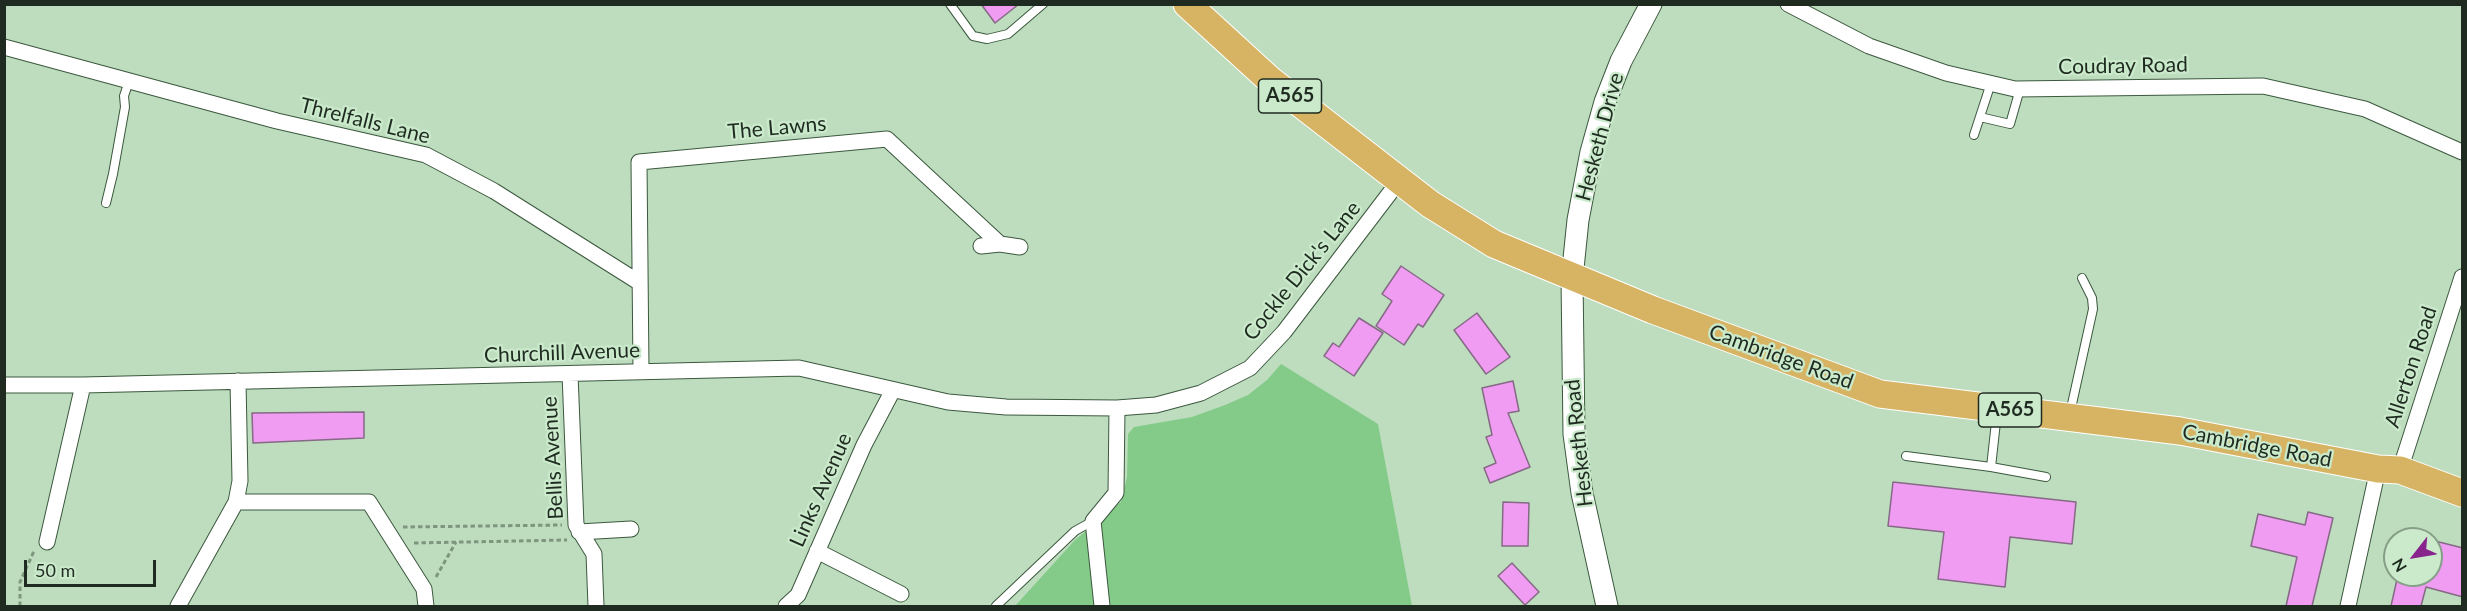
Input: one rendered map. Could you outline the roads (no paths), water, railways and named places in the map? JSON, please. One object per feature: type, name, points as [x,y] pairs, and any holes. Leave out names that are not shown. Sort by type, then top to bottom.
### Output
[{"type":"highway","name":"Cambridge Road","points":[[1187,4],[1270,80],[1430,204],[1494,244],[1572,278],[1880,394],[2180,431],[2389,469],[2463,493]]},
{"type":"street","name":"Hesketh Drive","points":[[1572,278],[1578,220],[1591,152],[1605,102],[1621,61],[1651,4]]},
{"type":"street","name":"Coudray Road","points":[[1788,4],[1869,46],[1946,73],[1991,83],[2020,89],[2263,86],[2365,109],[2463,152]]},
{"type":"street","name":"Threlfalls Lane","points":[[4,47],[277,121],[426,155],[494,191],[640,284]]},
{"type":"street","name":"The Lawns","points":[[640,284],[639,162],[887,139],[1000,244]]},
{"type":"street","name":"Cockle Dick's Lane","points":[[1117,408],[1156,405],[1202,393],[1250,368],[1284,332],[1399,181]]},
{"type":"street","points":[[981,246],[1000,244],[1020,247]]},
{"type":"street","name":"Allerton Road","points":[[2348,606],[2389,469],[2463,277]]},
{"type":"street","name":"Hesketh Road","points":[[1572,278],[1574,434],[1582,494],[1608,606]]},
{"type":"street","points":[[640,284],[641,372]]},
{"type":"street","name":"Churchill Avenue","points":[[4,385],[800,368],[948,402],[1117,408]]},
{"type":"street","name":"Bellis Avenue","points":[[570,374],[579,532],[594,554],[596,606]]},
{"type":"street","points":[[178,606],[236,502],[240,481],[238,381]]},
{"type":"street","points":[[47,542],[83,385]]},
{"type":"street","name":"Links Avenue","points":[[786,606],[798,595],[864,445],[893,390]]},
{"type":"street","points":[[1102,606],[1093,521],[1116,493],[1117,408]]},
{"type":"street","points":[[236,502],[369,502],[424,588],[426,606]]},
{"type":"street","points":[[579,532],[631,529]]},
{"type":"street","points":[[817,551],[901,594]]},
{"type":"lane","points":[[950,4],[973,36],[987,39],[1008,34],[1043,4]]},
{"type":"lane","points":[[106,202],[121,130],[124,96],[130,81]]},
{"type":"lane","points":[[1974,135],[1991,83]]},
{"type":"lane","points":[[1980,117],[2010,123],[2020,89]]},
{"type":"lane","points":[[2069,417],[2092,309],[2092,298],[2082,278]]},
{"type":"lane","points":[[1991,467],[1997,408]]},
{"type":"lane","points":[[1906,456],[2046,477]]},
{"type":"lane","points":[[996,606],[1075,531],[1093,521]]}]
